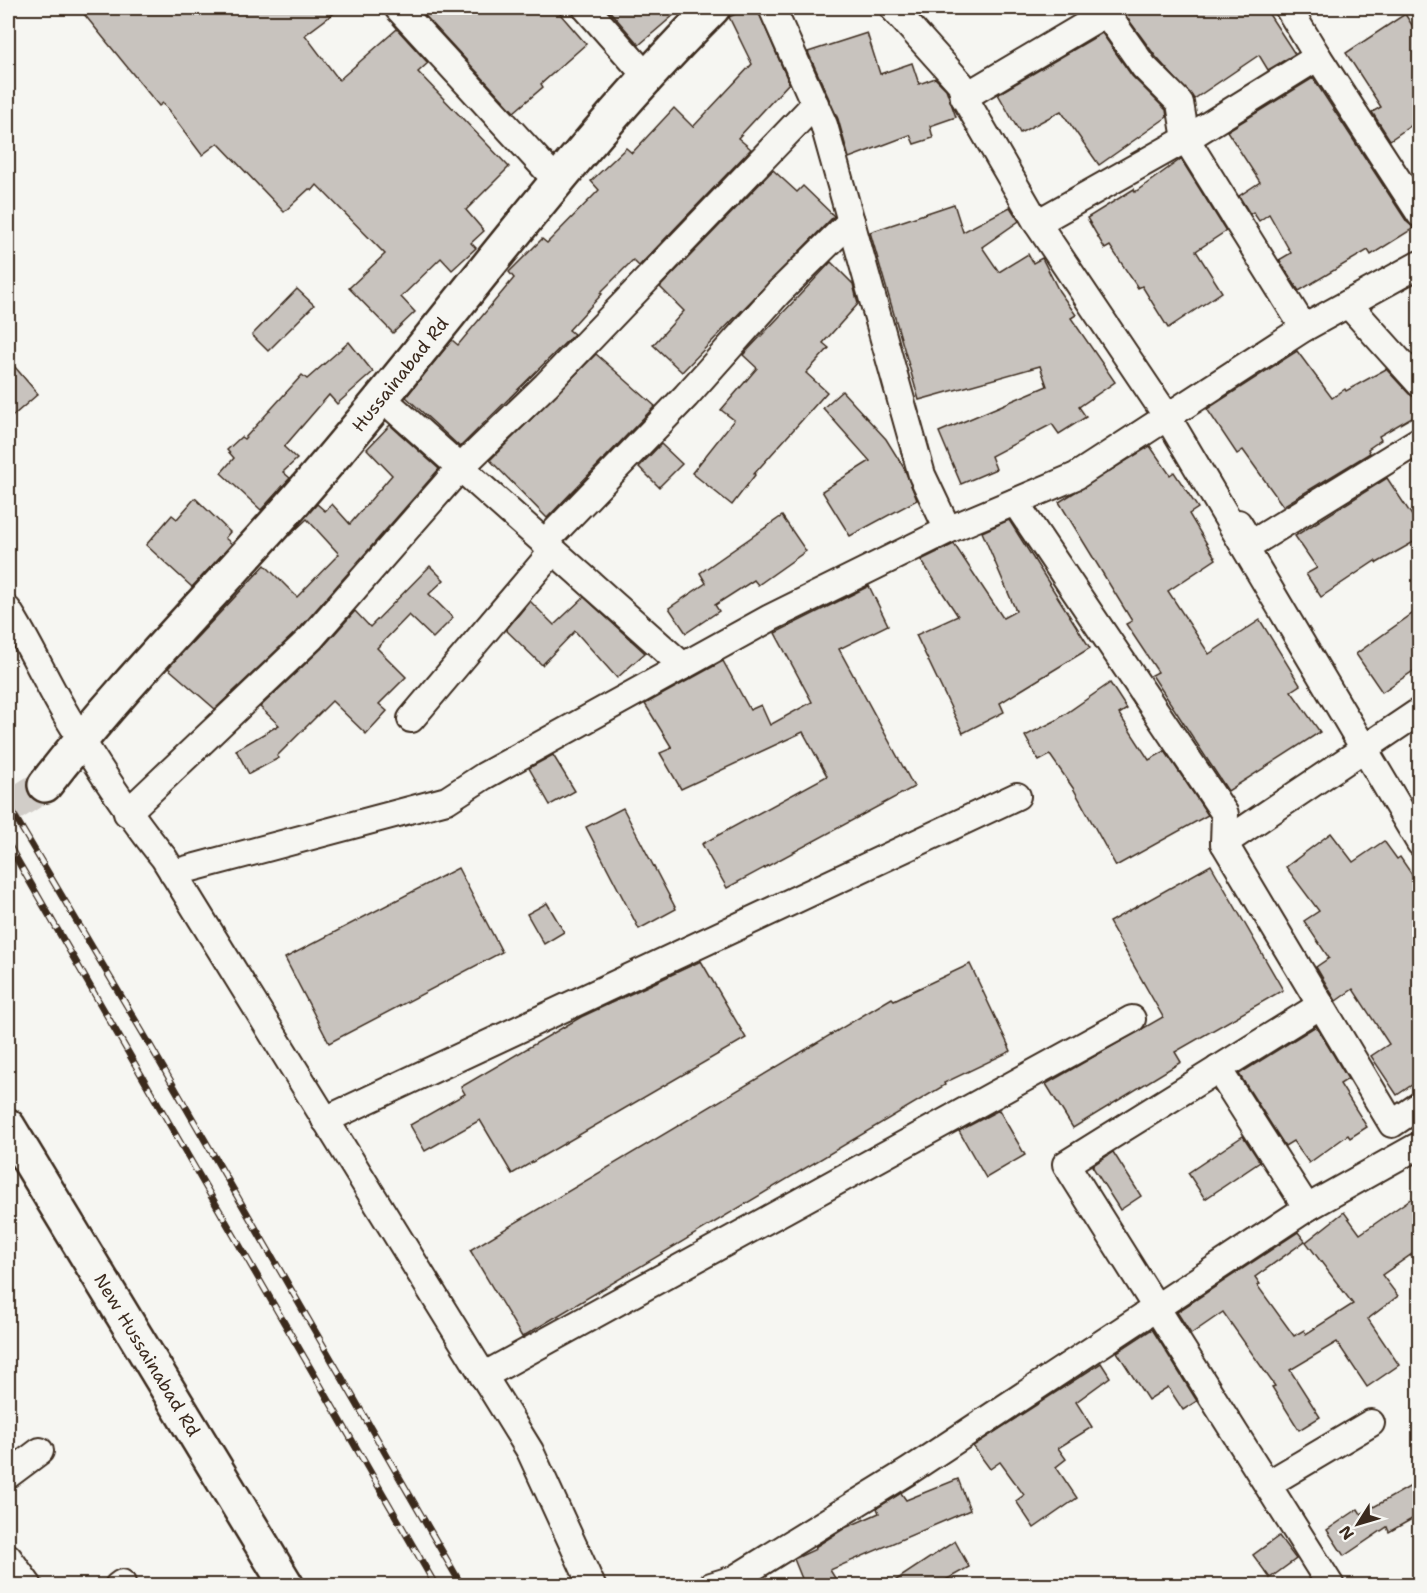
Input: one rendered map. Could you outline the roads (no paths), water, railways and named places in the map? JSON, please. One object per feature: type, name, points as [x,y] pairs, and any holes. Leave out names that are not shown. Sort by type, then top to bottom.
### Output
[{"type":"street","points":[[398,8],[557,181]]},
{"type":"street","points":[[585,8],[648,78]]},
{"type":"street","name":"Hussainabad Rd","points":[[81,738],[307,487],[557,181],[713,8]]},
{"type":"street","points":[[772,8],[824,125],[922,475],[948,530]]},
{"type":"street","points":[[893,8],[962,84],[964,97],[1037,223],[1251,544],[1419,440]]},
{"type":"street","points":[[1288,8],[1419,214]]},
{"type":"street","points":[[964,97],[1110,10],[1144,67],[1180,103],[1186,139],[1304,328]]},
{"type":"street","points":[[1037,223],[1186,139],[1318,57]]},
{"type":"street","points":[[128,813],[312,637],[459,469],[546,386],[815,104]]},
{"type":"street","points":[[411,719],[549,547],[778,293],[851,220]]},
{"type":"street","points":[[173,873],[447,800],[484,776],[770,618],[948,530],[1076,476],[1304,328],[1419,264]]},
{"type":"street","points":[[1348,304],[1419,384]]},
{"type":"street","points":[[381,397],[459,469],[683,666]]},
{"type":"street","points":[[1168,418],[1365,747],[1419,843]]},
{"type":"street","points":[[1016,502],[1225,814],[1224,843],[1392,1124],[1419,1105]]},
{"type":"street","points":[[8,609],[81,738],[128,813],[173,873],[530,1451],[592,1586]]},
{"type":"street","points":[[1224,843],[1419,711]]},
{"type":"street","points":[[45,785],[81,738]]},
{"type":"street","points":[[325,1120],[1017,796]]},
{"type":"street","points":[[1321,1005],[1066,1164],[1331,1586]]},
{"type":"street","points":[[483,1376],[1132,1019]]},
{"type":"street","points":[[1218,1069],[1308,1208]]},
{"type":"street","points":[[711,1586],[734,1579],[909,1470],[1308,1208],[1418,1150],[1399,1120]]},
{"type":"street","name":"New Hussainabad Rd","points":[[8,1126],[287,1586]]},
{"type":"street","points":[[1268,1484],[1371,1424]]},
{"type":"street","points":[[8,1475],[40,1451]]},
{"type":"street","points":[[8,1557],[29,1586]]},
{"type":"tunnel","points":[[8,808],[45,785]]},
{"type":"railway","points":[[8,805],[150,1045],[462,1586]]},
{"type":"railway","points":[[8,844],[436,1586]]}]
